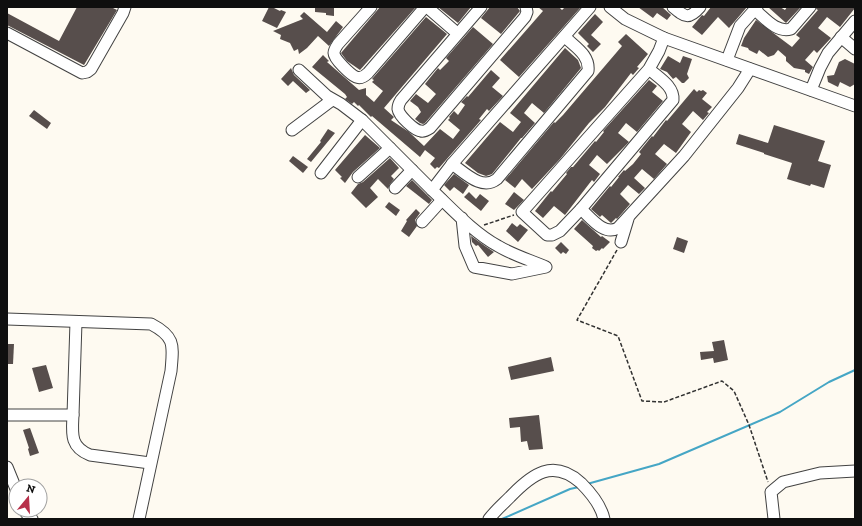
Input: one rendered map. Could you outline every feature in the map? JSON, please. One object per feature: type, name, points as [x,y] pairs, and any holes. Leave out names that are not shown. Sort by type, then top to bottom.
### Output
[{"type":"street","points":[[7,33],[82,73],[87,72],[91,69],[125,7]]},
{"type":"street","points":[[371,7],[335,49],[334,54],[336,59],[356,77],[361,78],[368,73],[426,7],[458,33]]},
{"type":"street","points":[[481,7],[398,105],[398,110],[401,115],[416,130],[426,131],[430,128],[525,17],[527,12],[526,7]]},
{"type":"street","points":[[432,190],[452,164],[590,7]]},
{"type":"street","points":[[610,7],[626,19],[664,38],[855,106]]},
{"type":"street","points":[[673,7],[682,15],[687,16],[694,14],[700,7]]},
{"type":"street","points":[[727,60],[740,26],[756,8],[776,28],[787,30],[791,29],[810,7]]},
{"type":"street","points":[[811,90],[828,53],[855,21]]},
{"type":"street","points":[[452,164],[483,184],[488,184],[497,179],[588,71],[588,61],[586,57],[565,37]]},
{"type":"street","points":[[842,37],[855,49]]},
{"type":"street","points":[[649,69],[670,88],[673,92],[673,100],[581,209],[560,231],[552,235],[548,235],[522,212],[649,69],[659,52],[664,38]]},
{"type":"street","points":[[581,209],[604,229],[614,231],[618,228],[684,156],[738,88],[750,69]]},
{"type":"street","points":[[300,70],[332,100],[341,104],[362,120],[442,200],[462,218],[475,230],[506,251],[546,267],[512,274],[474,267],[465,246],[462,218]]},
{"type":"street","points":[[292,130],[332,100]]},
{"type":"street","points":[[320,173],[362,120]]},
{"type":"street","points":[[358,177],[390,148]]},
{"type":"street","points":[[395,188],[412,170]]},
{"type":"street","points":[[422,222],[442,200]]},
{"type":"street","points":[[621,242],[628,218]]},
{"type":"street","points":[[7,319],[151,324],[162,330],[168,336],[172,348],[171,371],[139,519]]},
{"type":"street","points":[[76,322],[72,434],[76,445],[81,451],[90,455],[150,463]]},
{"type":"street","points":[[7,414],[73,415]]},
{"type":"street","points":[[7,467],[12,478]]},
{"type":"street","points":[[488,519],[522,484],[539,473],[548,470],[558,471],[572,476],[595,499],[601,508],[604,519]]},
{"type":"street","points":[[774,519],[771,492],[783,482],[820,473],[855,471]]},
{"type":"path","points":[[475,230],[491,222],[522,212]]},
{"type":"path","points":[[621,242],[577,320],[618,336],[642,401],[664,402],[722,381],[734,391],[749,425],[771,492]]},
{"type":"building","points":[[77,7],[111,7],[117,10],[84,65],[7,25],[7,13],[59,41]]},
{"type":"building","points":[[269,7],[286,12],[277,28],[262,21]]},
{"type":"building","points":[[315,7],[334,7],[334,16],[326,15],[326,13],[315,12]]},
{"type":"building","points":[[380,7],[416,7],[360,70],[347,61],[341,53]]},
{"type":"building","points":[[438,7],[471,7],[458,23]]},
{"type":"building","points":[[490,7],[517,7],[520,11],[501,34],[481,18]]},
{"type":"building","points":[[538,7],[559,7],[562,10],[565,7],[581,7],[519,77],[500,60],[543,11]]},
{"type":"building","points":[[638,7],[662,7],[671,15],[667,20],[657,13],[653,18]]},
{"type":"building","points":[[711,7],[747,7],[729,28],[718,17],[702,35],[692,27]]},
{"type":"building","points":[[768,7],[780,7],[785,10],[787,7],[801,7],[786,23]]},
{"type":"building","points":[[817,7],[855,8],[840,27],[827,17],[818,28],[831,38],[817,53],[814,50],[805,60],[813,67],[809,74],[805,72],[805,70],[794,68],[786,61],[786,57],[778,50],[774,55],[768,57],[759,50],[757,54],[748,48],[741,46],[744,38],[756,20],[792,47],[800,38],[796,35],[818,10],[816,9]]},
{"type":"building","points":[[304,12],[327,32],[336,21],[343,27],[329,46],[318,36],[299,54],[298,49],[294,51],[290,43],[280,39],[281,35],[273,31],[303,19],[300,16]]},
{"type":"building","points":[[595,14],[603,22],[591,35],[601,44],[593,52],[587,46],[589,44],[578,33]]},
{"type":"building","points":[[426,17],[447,34],[384,108],[394,117],[391,120],[409,132],[424,146],[440,129],[453,139],[460,130],[448,120],[450,118],[449,117],[454,111],[458,115],[465,105],[461,102],[467,96],[468,97],[491,70],[500,78],[492,87],[503,96],[489,111],[487,109],[479,119],[481,120],[439,168],[437,167],[435,169],[430,164],[435,158],[425,150],[420,157],[372,116],[371,117],[359,105],[358,106],[354,102],[352,104],[345,99],[347,97],[345,94],[312,67],[323,55],[329,61],[327,62],[359,90],[366,88],[366,95],[374,102],[383,91],[372,82],[374,80],[372,79]]},
{"type":"building","points":[[473,27],[493,44],[425,123],[420,123],[415,119],[421,112],[418,107],[410,101],[416,94],[428,103],[436,94],[425,84],[438,68],[440,70],[449,61],[446,58]]},
{"type":"building","points":[[626,34],[648,54],[637,67],[639,68],[633,75],[631,73],[605,107],[589,123],[560,159],[532,189],[522,179],[515,188],[505,180],[554,122],[555,123],[563,115],[622,46],[618,42]]},
{"type":"building","points":[[565,48],[578,60],[581,68],[544,113],[532,103],[524,113],[535,123],[492,174],[486,176],[478,173],[465,163],[500,122],[513,132],[521,122],[510,113]]},
{"type":"building","points":[[668,56],[680,63],[683,56],[692,59],[687,74],[689,78],[684,83],[676,77],[673,79],[667,72],[660,69]]},
{"type":"building","points":[[845,59],[855,64],[855,84],[850,87],[840,82],[838,87],[828,82],[827,76],[834,75],[839,62]]},
{"type":"building","points":[[291,68],[294,75],[310,90],[306,93],[293,81],[288,86],[281,79]]},
{"type":"building","points":[[649,80],[657,86],[652,92],[663,101],[637,132],[626,123],[618,133],[629,142],[607,164],[597,155],[589,165],[600,174],[594,182],[592,180],[565,215],[554,206],[543,218],[535,211],[567,174],[566,173],[571,167],[573,167],[595,141],[596,142],[604,132],[603,131]]},
{"type":"building","points":[[694,89],[697,92],[699,90],[703,90],[707,93],[702,99],[712,107],[707,112],[709,113],[703,120],[693,111],[682,124],[691,132],[676,153],[664,144],[655,154],[667,164],[654,179],[642,169],[634,178],[645,188],[639,194],[628,185],[620,194],[630,204],[617,219],[616,218],[611,223],[602,215],[600,217],[591,209],[624,170],[625,171],[633,164],[641,154],[639,152],[652,136],[653,137]]},
{"type":"building","points":[[34,110],[51,123],[47,129],[29,116]]},
{"type":"building","points":[[774,125],[825,141],[818,161],[831,165],[824,188],[811,184],[810,186],[787,179],[792,163],[736,144],[739,134],[768,143]]},
{"type":"building","points":[[328,129],[335,133],[311,162],[307,159],[321,142],[320,141]]},
{"type":"building","points":[[365,135],[380,148],[353,172],[345,183],[340,178],[342,177],[335,170]]},
{"type":"building","points":[[293,156],[308,167],[303,173],[289,161]]},
{"type":"building","points":[[390,158],[399,168],[391,176],[394,179],[388,189],[378,179],[370,188],[378,197],[366,208],[351,193],[358,184],[363,182]]},
{"type":"building","points":[[454,174],[469,185],[463,194],[454,187],[450,191],[444,185]]},
{"type":"building","points":[[412,180],[432,200],[429,204],[406,186]]},
{"type":"building","points":[[469,192],[476,199],[480,194],[489,201],[481,211],[464,197]]},
{"type":"building","points":[[514,192],[524,200],[514,210],[505,204]]},
{"type":"building","points":[[389,202],[400,210],[396,216],[385,207]]},
{"type":"building","points":[[416,209],[420,213],[415,220],[417,226],[409,237],[401,231],[407,221],[406,220]]},
{"type":"building","points":[[582,220],[601,237],[602,236],[610,242],[603,249],[602,248],[599,251],[596,251],[592,248],[593,246],[574,229]]},
{"type":"building","points":[[512,223],[517,227],[520,224],[528,230],[518,242],[506,231]]},
{"type":"building","points":[[471,236],[494,252],[488,257],[478,245],[476,246],[472,242]]},
{"type":"building","points":[[677,237],[688,241],[684,253],[673,249]]},
{"type":"building","points":[[561,242],[569,250],[566,254],[563,252],[561,254],[555,248]]},
{"type":"building","points":[[724,340],[728,360],[714,363],[713,358],[701,360],[700,352],[714,351],[712,342]]},
{"type":"building","points":[[7,344],[14,344],[13,364],[7,364]]},
{"type":"building","points":[[551,357],[554,371],[511,380],[508,367]]},
{"type":"building","points":[[46,365],[53,388],[39,392],[32,368]]},
{"type":"building","points":[[539,415],[543,449],[529,450],[527,441],[521,442],[520,427],[510,428],[509,418]]},
{"type":"building","points":[[30,428],[39,453],[30,456],[23,430]]},
{"type":"waterway","points":[[587,484],[659,464],[780,412],[829,382],[855,370]]},
{"type":"waterway","points":[[502,519],[570,489],[579,487]]}]
